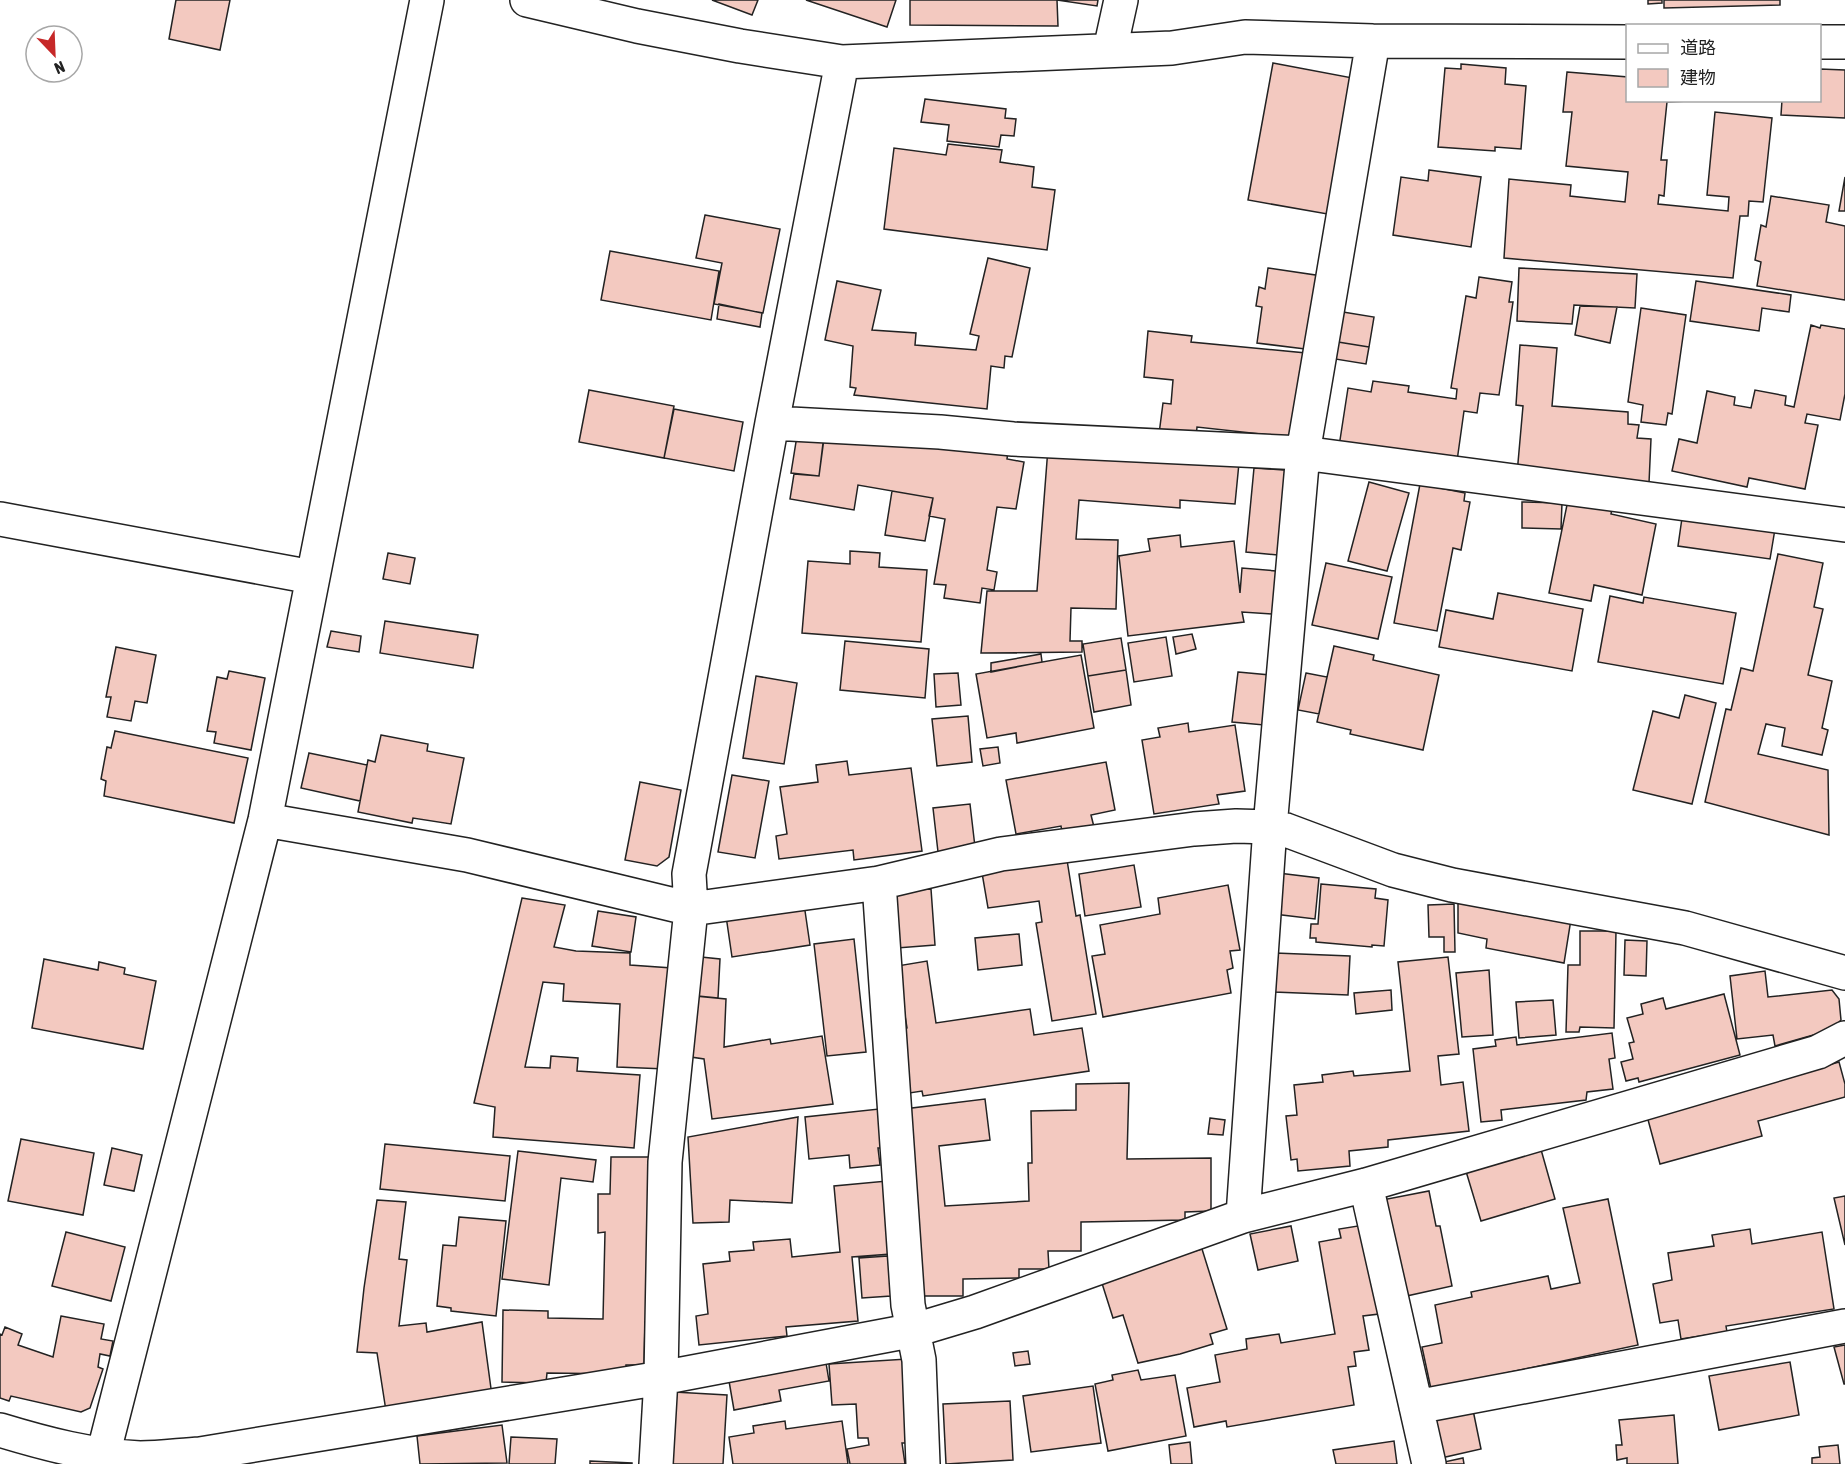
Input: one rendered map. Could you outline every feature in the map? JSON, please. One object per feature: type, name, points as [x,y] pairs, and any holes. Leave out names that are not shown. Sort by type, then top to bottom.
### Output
[{"type":"street","points":[[104,1460],[265,820],[427,0]]},
{"type":"street","points":[[527,0],[637,26],[729,44],[842,62],[1173,48],[1245,37],[1373,41],[1626,42]]},
{"type":"street","points":[[1110,50],[1121,0]]},
{"type":"street","points":[[1243,1216],[1270,827],[1303,453],[1373,41]]},
{"type":"street","points":[[1821,42],[1845,42]]},
{"type":"street","points":[[656,1464],[661,1378],[665,1162],[691,909],[689,874],[772,423],[842,62]]},
{"type":"street","points":[[772,423],[940,432],[1013,439],[1303,453],[1845,525]]},
{"type":"street","points":[[0,519],[312,577]]},
{"type":"street","points":[[265,820],[467,855],[691,909],[879,883],[1000,854],[1194,829],[1236,826],[1270,827],[1286,830],[1393,870],[1452,885],[1685,928],[1845,973]]},
{"type":"street","points":[[879,883],[908,1305],[920,1360],[923,1464]]},
{"type":"street","points":[[0,1430],[104,1460],[200,1454],[661,1378],[915,1330],[975,1312],[1243,1216],[1366,1185],[1818,1052],[1845,1038]]},
{"type":"street","points":[[1366,1185],[1429,1464]]},
{"type":"street","points":[[1416,1407],[1845,1326]]},
{"type":"building","points":[[176,0],[230,0],[220,50],[169,39]]},
{"type":"building","points":[[712,0],[758,0],[752,15]]},
{"type":"building","points":[[806,0],[896,0],[887,27]]},
{"type":"building","points":[[910,0],[1057,0],[1058,26],[910,25]]},
{"type":"building","points":[[1057,0],[1098,0],[1097,6]]},
{"type":"building","points":[[1648,0],[1662,0],[1662,3],[1648,4]]},
{"type":"building","points":[[1664,0],[1780,0],[1780,5],[1664,8]]},
{"type":"building","points":[[1273,63],[1358,79],[1333,215],[1248,200]]},
{"type":"building","points":[[1461,64],[1506,68],[1505,84],[1526,86],[1521,149],[1495,147],[1495,151],[1438,147],[1445,68],[1461,69]]},
{"type":"building","points":[[1821,69],[1845,70],[1845,118],[1781,115],[1782,102],[1821,102]]},
{"type":"building","points":[[1567,72],[1626,77],[1626,102],[1667,102],[1661,160],[1667,160],[1664,196],[1659,195],[1658,204],[1728,211],[1729,197],[1707,195],[1715,112],[1772,118],[1763,202],[1749,201],[1748,216],[1740,216],[1733,278],[1504,258],[1509,179],[1571,185],[1570,196],[1625,202],[1628,172],[1566,166],[1572,112],[1563,112]]},
{"type":"building","points":[[925,99],[1006,109],[1005,118],[1016,119],[1014,136],[1001,135],[999,147],[947,141],[949,125],[921,122]]},
{"type":"building","points":[[948,144],[1002,150],[1000,162],[1034,167],[1032,187],[1055,190],[1047,250],[884,229],[894,148],[946,155]]},
{"type":"building","points":[[1429,170],[1481,177],[1471,247],[1393,235],[1401,177],[1428,181]]},
{"type":"building","points":[[1845,177],[1845,211],[1839,211]]},
{"type":"building","points":[[1771,196],[1829,205],[1826,222],[1845,226],[1845,300],[1757,286],[1761,262],[1755,260],[1761,225],[1766,227]]},
{"type":"building","points":[[705,215],[780,229],[763,313],[714,304],[722,263],[696,258]]},
{"type":"building","points":[[610,251],[719,271],[711,320],[601,300]]},
{"type":"building","points":[[988,258],[1030,268],[1012,357],[1005,356],[1004,368],[991,366],[987,409],[854,395],[856,388],[850,387],[853,346],[825,340],[837,281],[881,290],[872,330],[916,333],[915,345],[976,350],[979,336],[970,334]]},
{"type":"building","points":[[1268,268],[1322,276],[1313,350],[1257,343],[1262,307],[1256,306],[1259,287],[1265,289]]},
{"type":"building","points":[[1519,268],[1637,274],[1635,308],[1574,305],[1572,324],[1517,321]]},
{"type":"building","points":[[1479,277],[1512,282],[1509,302],[1513,302],[1499,395],[1480,393],[1477,413],[1464,411],[1457,461],[1338,453],[1348,388],[1371,392],[1373,381],[1409,386],[1408,392],[1456,399],[1457,389],[1451,388],[1466,296],[1476,298]]},
{"type":"building","points":[[1696,281],[1791,295],[1789,312],[1762,308],[1759,331],[1690,321]]},
{"type":"building","points":[[719,304],[762,313],[760,327],[717,319]]},
{"type":"building","points":[[1580,306],[1617,307],[1610,343],[1575,335]]},
{"type":"building","points":[[1641,308],[1686,315],[1672,414],[1668,413],[1666,425],[1641,422],[1643,405],[1628,402]]},
{"type":"building","points":[[1343,312],[1374,317],[1369,347],[1338,342]]},
{"type":"building","points":[[1811,325],[1820,328],[1821,325],[1845,329],[1845,394],[1840,420],[1807,414],[1805,423],[1818,425],[1805,489],[1749,478],[1747,487],[1672,471],[1679,439],[1697,443],[1707,391],[1735,397],[1734,405],[1751,408],[1755,390],[1786,396],[1785,405],[1794,407]]},
{"type":"building","points":[[1148,331],[1192,336],[1191,342],[1306,353],[1298,438],[1197,427],[1196,437],[1159,434],[1163,403],[1171,404],[1173,380],[1144,377]]},
{"type":"building","points":[[1338,342],[1369,347],[1366,364],[1335,359]]},
{"type":"building","points":[[1520,345],[1557,348],[1552,406],[1628,412],[1628,424],[1639,425],[1637,438],[1651,439],[1649,483],[1517,474],[1523,406],[1516,405]]},
{"type":"building","points":[[589,390],[674,406],[664,458],[579,442]]},
{"type":"building","points":[[674,409],[743,422],[734,471],[664,458]]},
{"type":"building","points":[[813,430],[825,431],[819,476],[791,473],[796,442]]},
{"type":"building","points":[[824,435],[1009,445],[1007,459],[1024,462],[1016,509],[997,507],[987,570],[997,572],[994,590],[982,588],[980,603],[944,598],[946,585],[934,584],[945,519],[929,516],[933,498],[858,485],[854,510],[790,499],[794,474],[819,476]]},
{"type":"building","points":[[1048,448],[1239,463],[1235,504],[1180,500],[1180,508],[1079,500],[1076,539],[1118,540],[1116,609],[1071,608],[1070,641],[1082,641],[1082,652],[981,653],[987,591],[1037,591]]},
{"type":"building","points":[[1254,468],[1297,471],[1288,556],[1246,552]]},
{"type":"building","points":[[1369,482],[1409,493],[1387,571],[1348,561]]},
{"type":"building","points":[[1420,484],[1465,493],[1464,501],[1470,502],[1461,550],[1453,548],[1437,631],[1394,623]]},
{"type":"building","points":[[892,491],[933,498],[925,541],[885,535]]},
{"type":"building","points":[[1568,500],[1612,509],[1611,514],[1656,524],[1642,595],[1594,585],[1591,601],[1549,593]]},
{"type":"building","points":[[1522,502],[1562,503],[1561,529],[1522,528]]},
{"type":"building","points":[[1683,511],[1776,523],[1770,559],[1678,546]]},
{"type":"building","points":[[1180,535],[1181,547],[1234,541],[1240,593],[1242,568],[1288,572],[1285,615],[1242,612],[1244,622],[1128,636],[1119,556],[1150,551],[1148,539]]},
{"type":"building","points":[[850,551],[880,553],[879,567],[927,570],[921,642],[802,633],[808,561],[850,564]]},
{"type":"building","points":[[388,553],[415,558],[410,584],[383,579]]},
{"type":"building","points":[[1778,554],[1823,563],[1814,607],[1823,609],[1808,675],[1832,681],[1822,728],[1828,730],[1822,755],[1782,746],[1785,728],[1766,724],[1758,754],[1828,770],[1829,835],[1705,802],[1726,709],[1731,710],[1741,668],[1753,671]]},
{"type":"building","points":[[1326,563],[1392,577],[1378,639],[1312,625]]},
{"type":"building","points":[[1498,593],[1583,609],[1572,671],[1439,647],[1446,610],[1493,619]]},
{"type":"building","points":[[1610,596],[1643,603],[1644,597],[1736,613],[1723,684],[1598,662]]},
{"type":"building","points":[[385,621],[478,635],[473,668],[380,653]]},
{"type":"building","points":[[331,631],[361,636],[359,652],[327,647]]},
{"type":"building","points":[[1192,634],[1196,649],[1176,654],[1173,637]]},
{"type":"building","points":[[1166,637],[1172,676],[1134,682],[1128,643]]},
{"type":"building","points":[[1121,638],[1126,670],[1088,676],[1083,644]]},
{"type":"building","points":[[845,641],[929,649],[925,698],[840,690]]},
{"type":"building","points":[[1334,646],[1374,655],[1373,660],[1439,675],[1423,750],[1350,734],[1351,730],[1317,722]]},
{"type":"building","points":[[116,647],[156,655],[147,703],[135,701],[131,721],[107,717],[111,697],[106,697]]},
{"type":"building","points":[[1041,654],[1042,662],[991,672],[991,663]]},
{"type":"building","points":[[1081,655],[1094,728],[1017,743],[1016,733],[987,738],[976,674]]},
{"type":"building","points":[[1126,670],[1131,705],[1094,712],[1088,676]]},
{"type":"building","points":[[229,671],[265,678],[251,750],[214,743],[216,732],[207,731],[217,677],[227,679]]},
{"type":"building","points":[[1238,672],[1270,675],[1264,725],[1232,722]]},
{"type":"building","points":[[958,673],[961,705],[936,707],[934,674]]},
{"type":"building","points":[[1306,673],[1327,677],[1319,714],[1298,710]]},
{"type":"building","points":[[756,676],[797,683],[784,764],[743,758]]},
{"type":"building","points":[[1685,695],[1716,703],[1692,804],[1633,790],[1653,711],[1679,718]]},
{"type":"building","points":[[968,716],[972,762],[937,766],[932,719]]},
{"type":"building","points":[[1188,723],[1189,732],[1235,725],[1245,791],[1217,795],[1219,804],[1154,814],[1142,740],[1160,737],[1158,728]]},
{"type":"building","points":[[115,731],[248,758],[234,823],[104,796],[106,781],[101,779],[107,747],[111,748]]},
{"type":"building","points":[[381,735],[428,744],[427,751],[464,758],[451,824],[413,818],[412,823],[358,812],[368,760],[375,762]]},
{"type":"building","points":[[998,747],[1000,763],[983,766],[980,749]]},
{"type":"building","points":[[309,753],[367,765],[360,801],[301,788]]},
{"type":"building","points":[[847,761],[849,775],[911,768],[922,851],[854,860],[853,850],[779,859],[776,836],[787,834],[780,787],[818,782],[816,765]]},
{"type":"building","points":[[1106,762],[1115,810],[1091,815],[1094,827],[1062,832],[1061,826],[1016,834],[1006,780]]},
{"type":"building","points":[[732,775],[769,781],[755,858],[718,852]]},
{"type":"building","points":[[640,782],[681,790],[669,857],[657,866],[625,860]]},
{"type":"building","points":[[970,804],[975,847],[938,852],[933,808]]},
{"type":"building","points":[[1067,860],[1076,916],[1080,915],[1096,1014],[1052,1021],[1036,923],[1042,922],[1039,901],[988,908],[982,873]]},
{"type":"building","points":[[1134,865],[1141,907],[1085,916],[1079,874]]},
{"type":"building","points":[[1278,873],[1319,878],[1315,919],[1274,914]]},
{"type":"building","points":[[1321,884],[1376,889],[1375,898],[1388,900],[1384,946],[1316,942],[1316,938],[1310,938],[1311,924],[1318,924]]},
{"type":"building","points":[[1228,885],[1240,950],[1230,951],[1233,968],[1227,970],[1231,993],[1103,1017],[1092,956],[1105,954],[1100,925],[1160,914],[1158,898]]},
{"type":"building","points":[[931,889],[935,945],[897,948],[892,891]]},
{"type":"building","points":[[1458,895],[1571,919],[1564,963],[1486,948],[1487,939],[1458,933]]},
{"type":"building","points":[[522,898],[565,905],[554,947],[576,951],[630,953],[630,965],[672,968],[666,1069],[617,1067],[620,1004],[563,1001],[564,984],[543,982],[525,1067],[550,1068],[551,1056],[578,1058],[577,1071],[640,1075],[634,1148],[493,1137],[495,1107],[474,1103]]},
{"type":"building","points":[[804,904],[810,945],[732,957],[726,916]]},
{"type":"building","points":[[1454,904],[1455,952],[1444,952],[1444,937],[1429,937],[1428,905]]},
{"type":"building","points":[[598,911],[636,917],[631,952],[592,946]]},
{"type":"building","points":[[1580,931],[1616,931],[1614,1028],[1580,1027],[1579,1032],[1566,1032],[1568,965],[1580,965]]},
{"type":"building","points":[[1019,934],[1022,965],[978,970],[975,938]]},
{"type":"building","points":[[854,939],[866,1052],[827,1056],[814,944]]},
{"type":"building","points":[[1625,940],[1647,941],[1646,976],[1624,975]]},
{"type":"building","points":[[1275,953],[1350,956],[1348,995],[1274,992]]},
{"type":"building","points":[[701,957],[720,959],[718,998],[698,996]]},
{"type":"building","points":[[1448,957],[1459,1054],[1438,1056],[1441,1085],[1463,1082],[1469,1131],[1388,1140],[1388,1147],[1349,1151],[1350,1166],[1298,1171],[1297,1159],[1291,1160],[1286,1116],[1297,1115],[1294,1085],[1323,1082],[1322,1075],[1353,1071],[1354,1076],[1410,1071],[1398,962]]},
{"type":"building","points":[[44,959],[98,970],[99,962],[125,968],[124,974],[156,981],[143,1049],[32,1028]]},
{"type":"building","points":[[927,961],[936,1023],[1030,1009],[1034,1035],[1082,1028],[1089,1071],[923,1096],[922,1091],[903,1094],[901,1029],[907,1028],[897,966]]},
{"type":"building","points":[[1489,970],[1493,1035],[1462,1037],[1456,973]]},
{"type":"building","points":[[1765,971],[1768,997],[1832,990],[1839,999],[1841,1020],[1831,1030],[1775,1046],[1773,1035],[1737,1039],[1730,976]]},
{"type":"building","points":[[1391,990],[1392,1010],[1356,1014],[1354,993]]},
{"type":"building","points":[[1724,994],[1740,1055],[1639,1082],[1638,1078],[1626,1081],[1621,1062],[1633,1059],[1629,1043],[1634,1042],[1627,1018],[1643,1014],[1641,1004],[1663,998],[1666,1009]]},
{"type":"building","points":[[695,996],[726,999],[724,1047],[770,1039],[771,1044],[822,1036],[833,1104],[712,1119],[704,1059],[691,1057]]},
{"type":"building","points":[[1553,1000],[1556,1035],[1519,1038],[1516,1002]]},
{"type":"building","points":[[1612,1033],[1615,1058],[1609,1059],[1613,1089],[1587,1092],[1586,1100],[1501,1110],[1502,1120],[1481,1122],[1473,1049],[1496,1046],[1495,1040],[1516,1037],[1517,1045]]},
{"type":"building","points":[[1839,1062],[1845,1084],[1845,1097],[1758,1121],[1762,1136],[1660,1164],[1647,1116]]},
{"type":"building","points":[[1129,1083],[1127,1159],[1211,1158],[1211,1211],[1185,1212],[1185,1220],[1081,1222],[1081,1251],[1048,1251],[1049,1269],[1019,1269],[1019,1278],[963,1279],[963,1296],[918,1296],[904,1109],[985,1099],[990,1140],[939,1146],[945,1206],[1029,1201],[1028,1163],[1032,1163],[1031,1111],[1076,1110],[1076,1084]]},
{"type":"building","points":[[879,1109],[883,1148],[878,1148],[880,1165],[850,1168],[849,1155],[809,1159],[805,1117]]},
{"type":"building","points":[[798,1117],[792,1203],[730,1200],[729,1222],[693,1223],[688,1137]]},
{"type":"building","points":[[1210,1118],[1225,1120],[1223,1135],[1208,1134]]},
{"type":"building","points":[[21,1139],[94,1153],[83,1215],[8,1201]]},
{"type":"building","points":[[385,1144],[510,1156],[505,1201],[380,1189]]},
{"type":"building","points":[[1540,1146],[1555,1199],[1481,1221],[1465,1168]]},
{"type":"building","points":[[112,1148],[142,1155],[134,1191],[104,1185]]},
{"type":"building","points":[[518,1151],[596,1160],[593,1182],[561,1178],[549,1285],[502,1279]]},
{"type":"building","points":[[611,1157],[654,1157],[651,1321],[645,1322],[644,1365],[626,1365],[626,1374],[547,1373],[546,1383],[502,1382],[503,1310],[548,1311],[548,1318],[603,1319],[605,1232],[598,1233],[598,1194],[610,1194]]},
{"type":"building","points":[[887,1181],[891,1254],[852,1257],[858,1321],[786,1327],[787,1336],[699,1345],[696,1316],[708,1314],[703,1264],[730,1261],[729,1252],[754,1250],[753,1242],[790,1239],[792,1257],[840,1252],[834,1186]]},
{"type":"building","points":[[1429,1191],[1436,1226],[1440,1226],[1452,1286],[1402,1297],[1382,1200]]},
{"type":"building","points":[[1845,1196],[1845,1245],[1834,1198]]},
{"type":"building","points":[[1608,1199],[1638,1345],[1431,1389],[1422,1347],[1442,1343],[1435,1305],[1472,1297],[1471,1292],[1548,1276],[1551,1289],[1580,1283],[1563,1208]]},
{"type":"building","points":[[377,1200],[406,1202],[399,1259],[407,1260],[399,1326],[426,1323],[427,1332],[482,1322],[492,1396],[386,1411],[377,1353],[357,1352]]},
{"type":"building","points":[[459,1217],[506,1221],[496,1316],[451,1311],[451,1308],[437,1306],[443,1245],[456,1246]]},
{"type":"building","points":[[1364,1225],[1379,1314],[1363,1316],[1369,1350],[1354,1352],[1356,1366],[1348,1367],[1354,1405],[1227,1427],[1226,1421],[1194,1427],[1187,1388],[1220,1382],[1215,1355],[1247,1349],[1246,1339],[1279,1334],[1281,1343],[1335,1334],[1319,1242],[1341,1238],[1339,1229]]},
{"type":"building","points":[[1291,1226],[1298,1261],[1258,1270],[1250,1234]]},
{"type":"building","points":[[1750,1229],[1752,1244],[1822,1232],[1834,1309],[1726,1326],[1727,1332],[1681,1339],[1678,1320],[1660,1323],[1653,1284],[1672,1280],[1668,1253],[1714,1246],[1712,1235]]},
{"type":"building","points":[[66,1232],[125,1247],[111,1301],[52,1286]]},
{"type":"building","points":[[1202,1249],[1227,1329],[1210,1334],[1213,1344],[1138,1363],[1123,1315],[1113,1318],[1100,1277]]},
{"type":"building","points":[[888,1256],[891,1296],[862,1298],[859,1258]]},
{"type":"building","points":[[61,1316],[104,1324],[101,1339],[113,1341],[110,1356],[100,1354],[98,1367],[103,1369],[90,1408],[81,1412],[11,1396],[9,1401],[0,1398],[0,1334],[2,1335],[5,1327],[22,1334],[18,1345],[53,1357]]},
{"type":"building","points":[[1845,1345],[1845,1384],[1844,1384],[1834,1347]]},
{"type":"building","points":[[1028,1351],[1030,1364],[1015,1366],[1013,1353]]},
{"type":"building","points":[[907,1359],[911,1443],[902,1443],[905,1464],[850,1464],[847,1449],[869,1445],[868,1438],[858,1438],[856,1404],[832,1405],[829,1364]]},
{"type":"building","points":[[1790,1362],[1799,1415],[1719,1430],[1709,1376]]},
{"type":"building","points":[[826,1363],[829,1381],[779,1390],[781,1401],[734,1410],[729,1381]]},
{"type":"building","points":[[1138,1370],[1141,1380],[1175,1375],[1186,1436],[1108,1451],[1095,1384],[1113,1380],[1112,1375]]},
{"type":"building","points":[[1093,1386],[1101,1443],[1031,1452],[1023,1396]]},
{"type":"building","points":[[674,1392],[727,1395],[723,1464],[670,1464]]},
{"type":"building","points":[[1010,1401],[1013,1460],[946,1464],[943,1404]]},
{"type":"building","points":[[1473,1410],[1481,1449],[1441,1458],[1433,1419]]},
{"type":"building","points":[[1674,1415],[1678,1464],[1627,1464],[1627,1458],[1617,1460],[1616,1445],[1622,1445],[1619,1420]]},
{"type":"building","points":[[785,1421],[786,1429],[842,1421],[848,1464],[733,1464],[729,1437],[754,1433],[753,1426]]},
{"type":"building","points":[[502,1425],[507,1463],[420,1464],[417,1436]]},
{"type":"building","points":[[511,1437],[557,1439],[555,1464],[509,1464]]},
{"type":"building","points":[[1394,1441],[1397,1464],[1336,1464],[1333,1450]]},
{"type":"building","points":[[1190,1442],[1192,1464],[1171,1464],[1169,1445]]},
{"type":"building","points":[[1838,1445],[1840,1464],[1812,1464],[1812,1458],[1820,1457],[1819,1447]]},
{"type":"building","points":[[1463,1458],[1464,1464],[1444,1464],[1444,1462]]},
{"type":"building","points":[[590,1461],[632,1463],[632,1464],[590,1464]]}]
